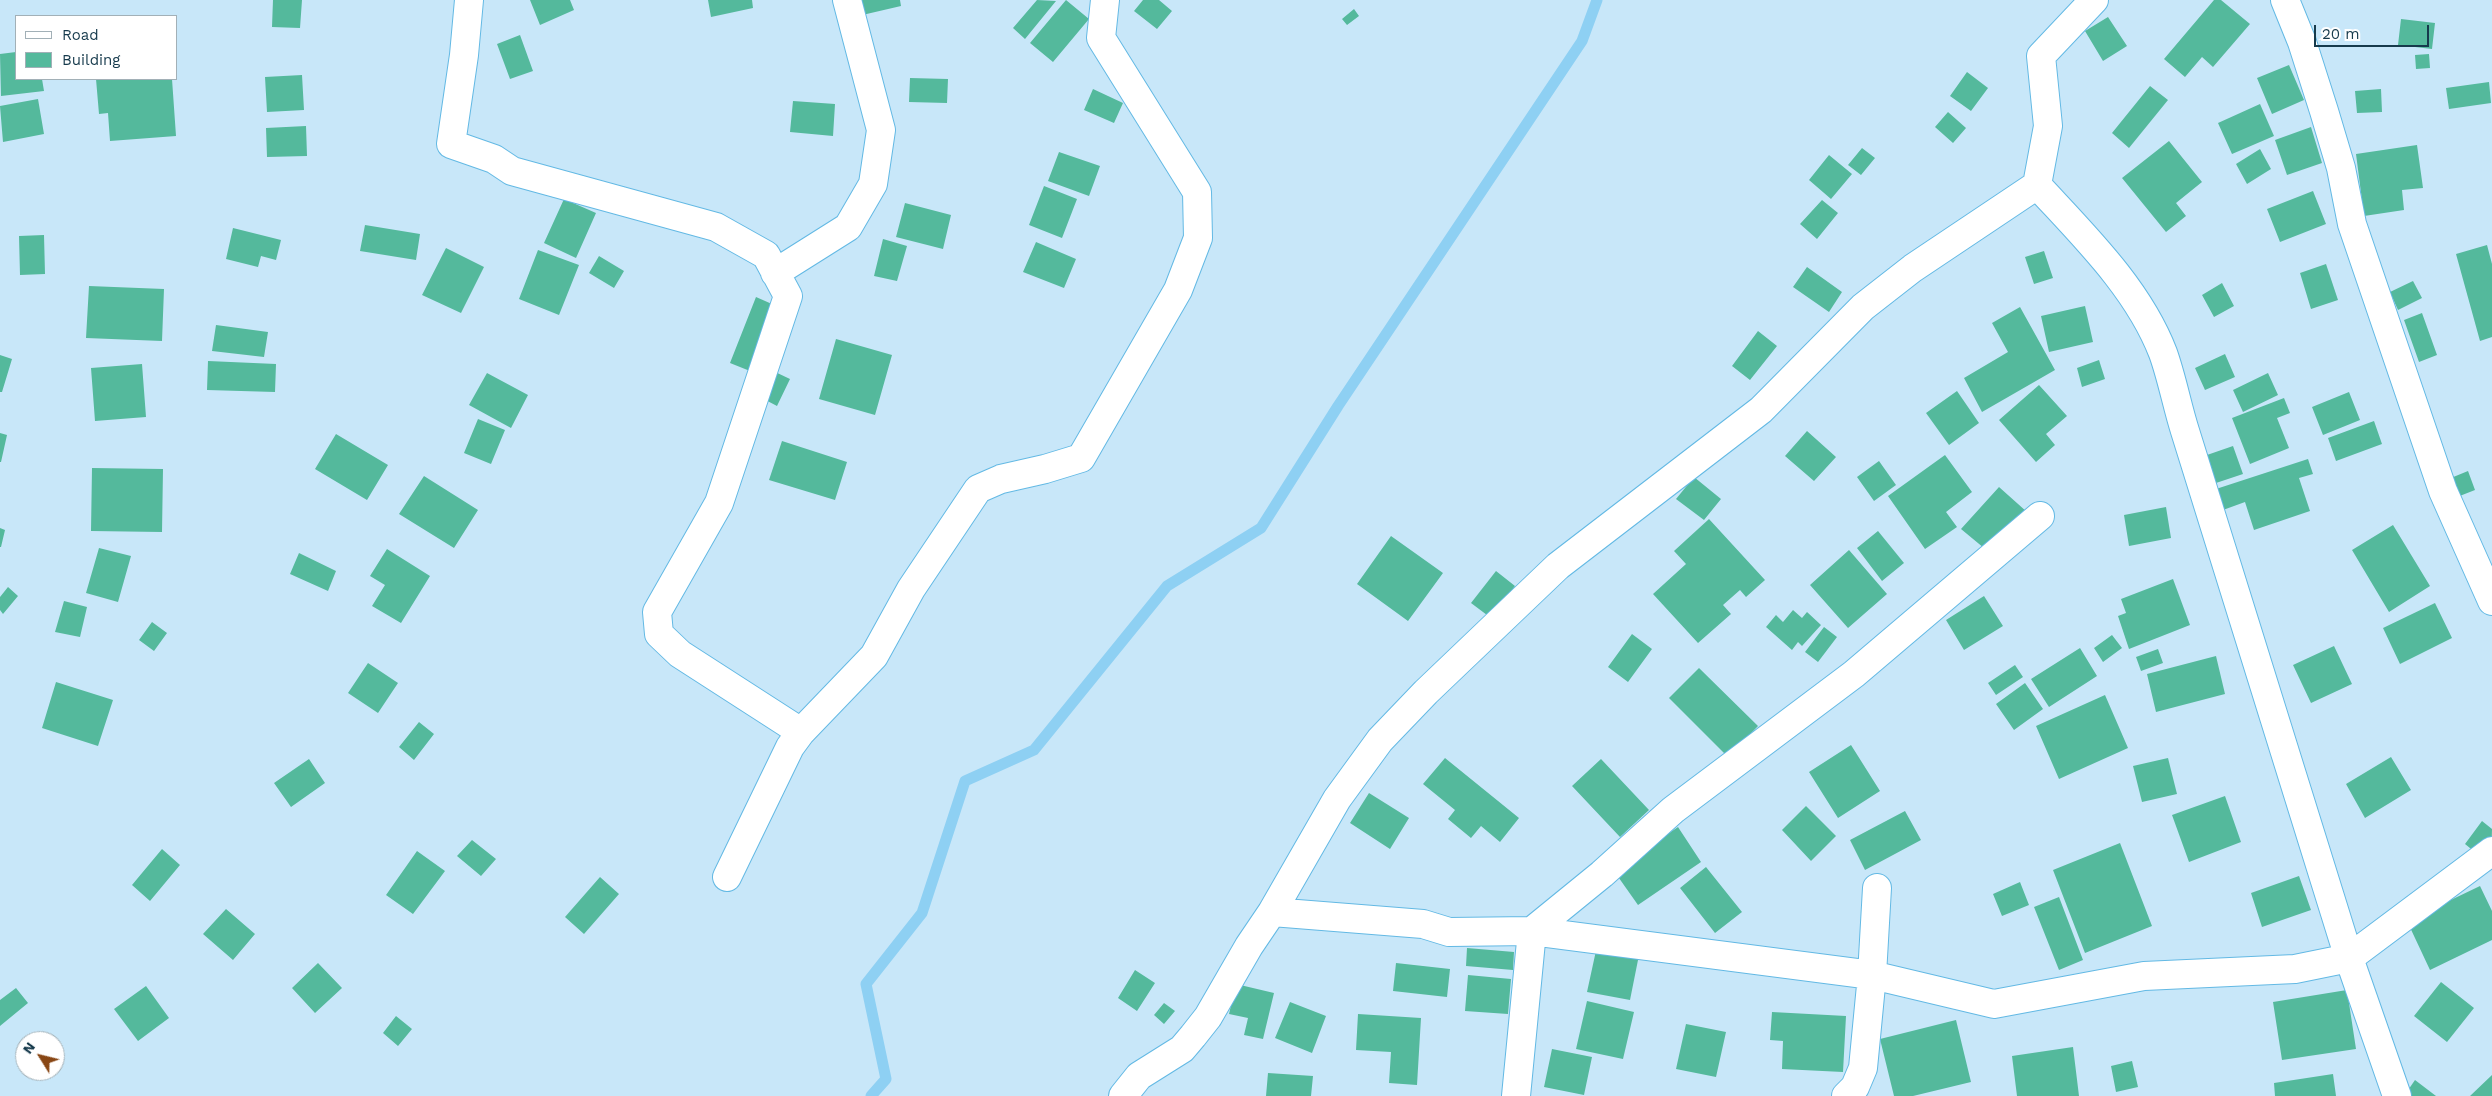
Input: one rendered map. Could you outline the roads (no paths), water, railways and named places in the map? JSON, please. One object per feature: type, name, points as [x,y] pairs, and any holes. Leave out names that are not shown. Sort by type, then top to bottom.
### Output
[{"type":"street","points":[[468,0],[464,55],[451,144],[494,159],[512,171],[716,227],[766,255],[788,296],[719,502],[657,612],[659,634],[680,654],[801,732]]},
{"type":"street","points":[[775,274],[848,227],[873,184],[881,130],[847,0]]},
{"type":"street","points":[[727,877],[790,747],[801,732],[874,656],[911,589],[978,489],[1001,479],[1081,458],[1178,290],[1198,238],[1197,192],[1101,38],[1105,0]]},
{"type":"street","points":[[1124,1096],[1140,1076],[1182,1049],[1208,1017],[1249,946],[1272,912],[1336,799],[1380,740],[1426,692],[1558,566],[1761,410],[1863,307],[1913,268],[2037,185],[2048,126],[2041,56],[2094,0]]},
{"type":"street","points":[[2285,0],[2302,42],[2324,111],[2340,168],[2352,224],[2443,491],[2492,601]]},
{"type":"street","points":[[2037,185],[2104,259],[2138,307],[2162,353],[2349,958],[2397,1096]]},
{"type":"street","points":[[1516,1096],[1532,931],[1602,874],[1673,810],[1854,674],[2040,516]]},
{"type":"street","points":[[1272,912],[1423,924],[1449,932],[1532,931],[1872,975],[1994,1004],[2144,976],[2295,970],[2349,958],[2492,851]]},
{"type":"street","points":[[1846,1096],[1855,1087],[1863,1068],[1872,975],[1876,888]]},
{"type":"waterway","points":[[871,1096],[886,1079],[866,984],[922,913],[965,781],[1034,750],[1167,586],[1261,528],[1338,406],[1582,41],[1597,0]]}]
